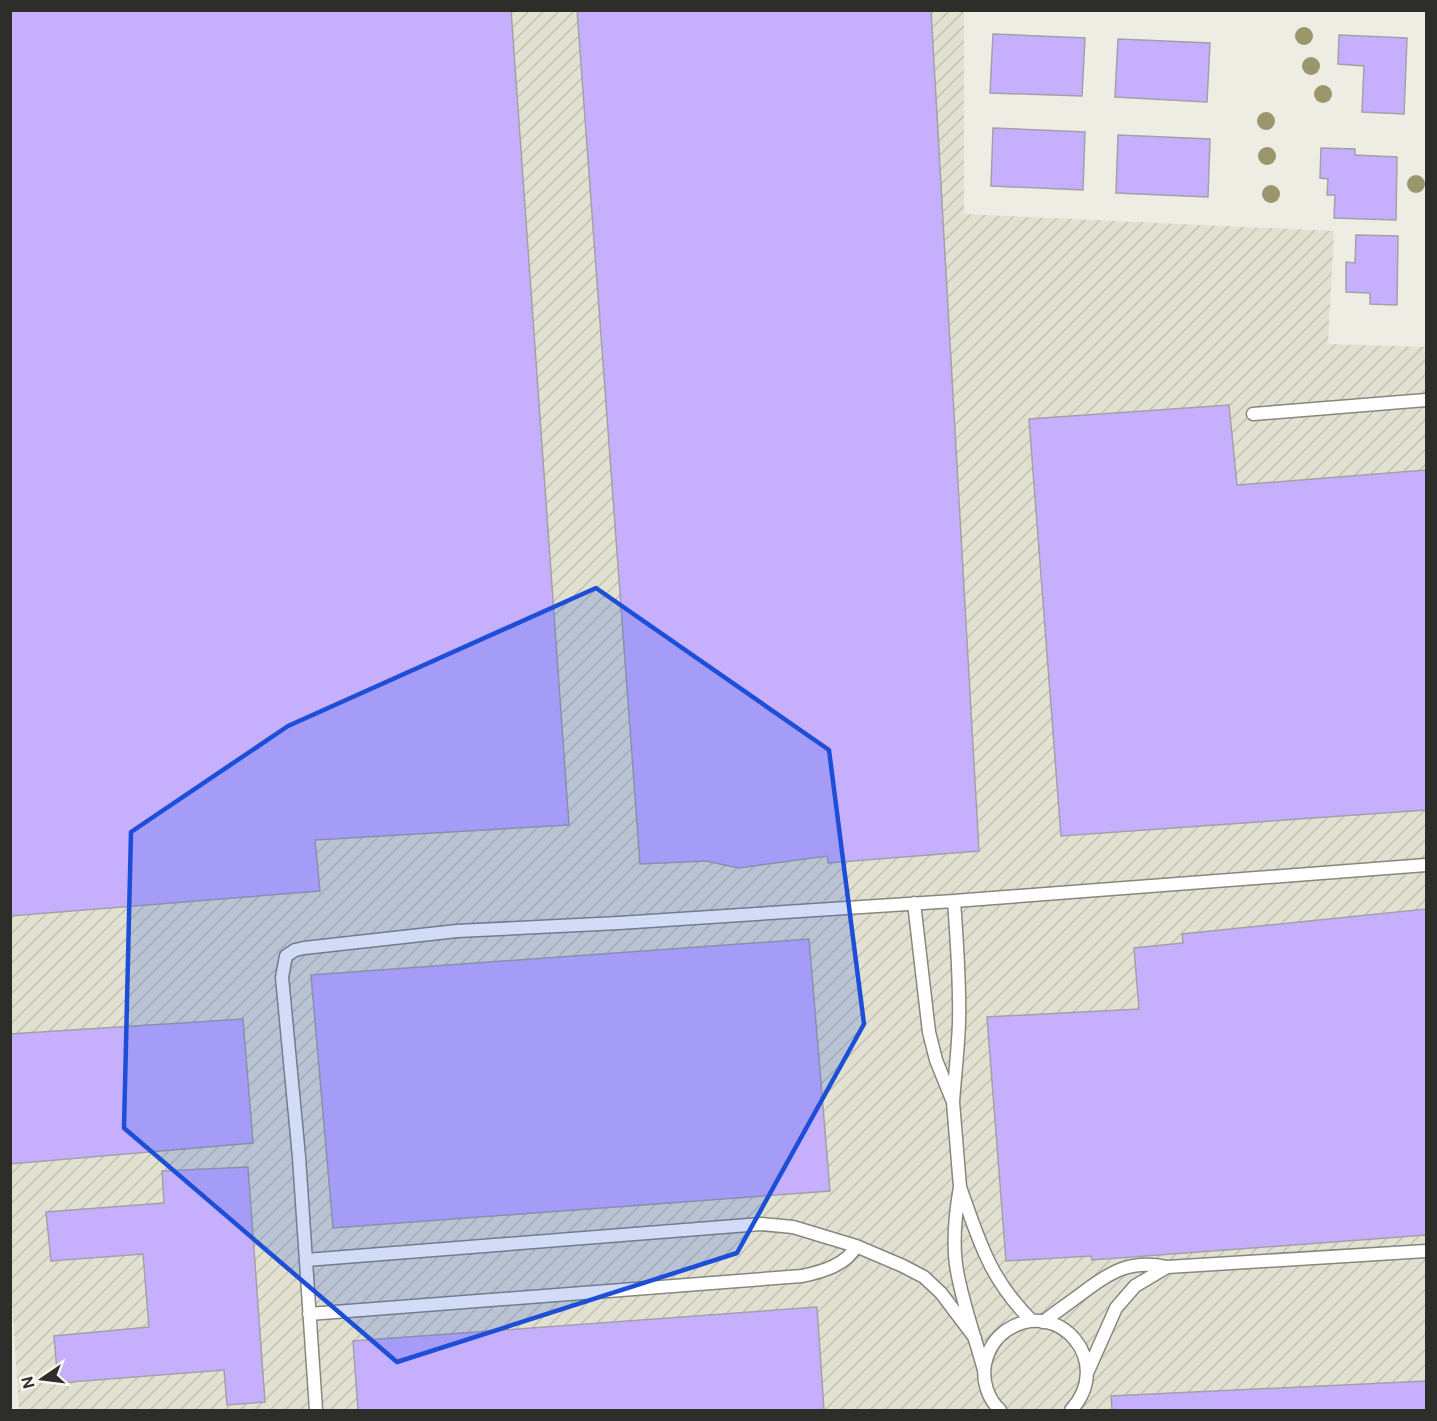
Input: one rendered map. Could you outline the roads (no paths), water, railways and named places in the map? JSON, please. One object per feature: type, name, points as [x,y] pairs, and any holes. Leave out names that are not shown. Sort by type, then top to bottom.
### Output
[{"type":"lane","points":[[1253,414],[1426,400]]},
{"type":"lane","points":[[316,1410],[299,1157],[282,977],[286,956],[295,950],[457,931],[954,901],[1426,865]]},
{"type":"lane","points":[[954,901],[959,1013],[952,1102],[960,1187],[954,1242],[957,1270],[984,1370],[986,1387],[996,1408]]},
{"type":"lane","points":[[914,903],[929,1032],[936,1060],[952,1102]]},
{"type":"lane","points":[[960,1187],[985,1255],[998,1280],[1010,1298],[1038,1322]]},
{"type":"lane","points":[[306,1260],[761,1224],[793,1227],[856,1246],[924,1277],[941,1293],[975,1338]]},
{"type":"lane","points":[[309,1314],[802,1276],[817,1273],[840,1263],[854,1251],[856,1246]]},
{"type":"lane","points":[[1038,1322],[1116,1270],[1146,1264],[1167,1267],[1426,1251]]},
{"type":"lane","points":[[1087,1372],[1116,1308],[1135,1286],[1167,1267]]},
{"type":"lane","points":[[984,1370],[988,1354],[997,1339],[1004,1333],[1017,1325],[1050,1323],[1074,1338],[1083,1351],[1087,1364],[1084,1392],[1071,1410]]}]
